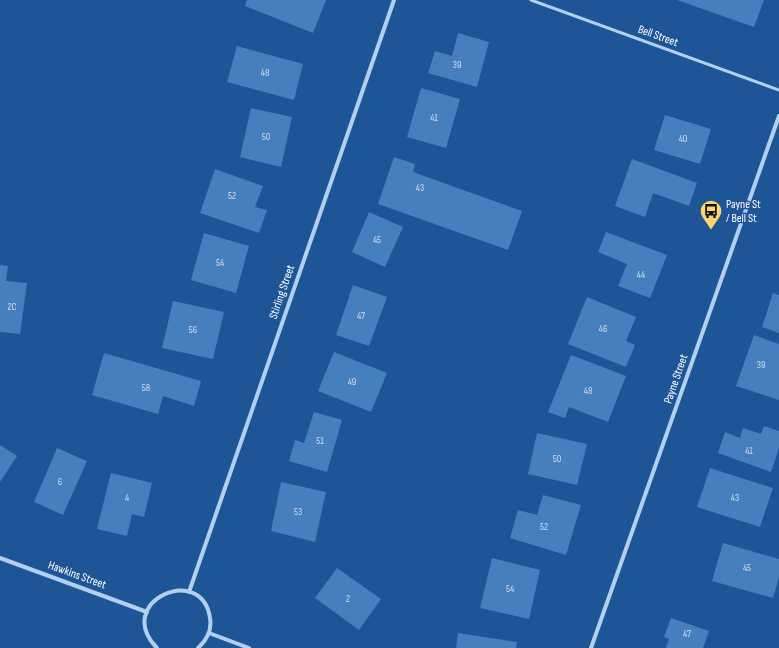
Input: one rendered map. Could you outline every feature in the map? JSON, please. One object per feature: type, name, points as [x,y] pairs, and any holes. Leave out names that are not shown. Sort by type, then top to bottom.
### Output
[{"type":"street","name":"Stirling Street","points":[[189,592],[394,0]]},
{"type":"street","name":"Payne Street","points":[[591,648],[779,116]]},
{"type":"street","name":"Hawkins Street","points":[[0,558],[147,612]]},
{"type":"street","points":[[157,648],[151,642],[146,632],[145,622],[147,612],[152,603],[159,596],[168,591],[178,590],[189,592],[198,596],[205,604],[209,613],[211,623],[209,633],[204,642],[198,648]]},
{"type":"street","points":[[209,633],[248,648]]},
{"type":"lane","name":"Bell Street","points":[[531,0],[779,90]]},
{"type":"building","points":[[247,0],[326,0],[313,33],[245,6]]},
{"type":"building","points":[[677,0],[764,0],[754,27]]},
{"type":"building","points":[[458,33],[489,42],[477,87],[428,73],[435,51],[452,56]]},
{"type":"building","points":[[237,46],[303,64],[294,100],[227,82]]},
{"type":"building","points":[[421,88],[460,99],[446,148],[407,137]]},
{"type":"building","points":[[251,108],[292,117],[281,167],[240,157]]},
{"type":"building","points":[[665,115],[711,129],[700,164],[654,150]]},
{"type":"building","points":[[394,157],[415,164],[413,172],[522,211],[508,250],[378,204]]},
{"type":"building","points":[[632,159],[697,183],[689,206],[653,193],[645,217],[615,206]]},
{"type":"building","points":[[215,169],[263,186],[255,207],[267,210],[259,233],[200,213]]},
{"type":"building","points":[[369,212],[403,227],[385,267],[352,252]]},
{"type":"building","points":[[606,232],[667,255],[650,298],[618,286],[627,264],[598,252]]},
{"type":"building","points":[[204,233],[249,246],[236,293],[191,280]]},
{"type":"building","points":[[0,265],[8,266],[6,281],[27,283],[20,334],[0,332]]},
{"type":"building","points":[[353,285],[387,297],[369,346],[336,335]]},
{"type":"building","points":[[773,293],[779,295],[779,333],[762,327]]},
{"type":"building","points":[[587,297],[636,317],[626,341],[635,345],[626,367],[568,344]]},
{"type":"building","points":[[173,301],[224,312],[213,359],[162,348]]},
{"type":"building","points":[[754,335],[779,344],[779,400],[736,386]]},
{"type":"building","points":[[334,352],[387,373],[371,412],[318,391]]},
{"type":"building","points":[[104,353],[201,381],[194,406],[163,396],[158,414],[92,395]]},
{"type":"building","points":[[571,355],[626,376],[608,422],[569,407],[565,418],[548,412]]},
{"type":"building","points":[[314,412],[342,420],[327,472],[289,461],[295,440],[304,443]]},
{"type":"building","points":[[764,426],[779,431],[779,448],[771,472],[718,453],[725,432],[740,438],[743,428],[761,434]]},
{"type":"building","points":[[537,433],[587,444],[577,485],[528,474]]},
{"type":"building","points":[[0,445],[17,456],[0,482]]},
{"type":"building","points":[[57,448],[87,461],[63,515],[34,502]]},
{"type":"building","points":[[710,468],[773,488],[760,527],[697,507]]},
{"type":"building","points":[[111,473],[152,483],[144,517],[132,514],[127,536],[97,529]]},
{"type":"building","points":[[281,482],[326,492],[315,542],[271,531]]},
{"type":"building","points":[[543,495],[581,505],[566,555],[510,538],[518,510],[537,515]]},
{"type":"building","points":[[723,543],[779,559],[779,577],[773,598],[712,581]]},
{"type":"building","points":[[492,558],[540,570],[529,619],[480,608]]},
{"type":"building","points":[[337,568],[381,599],[359,630],[315,598]]},
{"type":"building","points":[[671,618],[709,631],[703,648],[666,648],[669,639],[664,637]]},
{"type":"building","points":[[458,633],[517,642],[516,648],[456,648]]},
{"type":"place","name":"Payne St / Bell St","points":[[711,230]]}]
